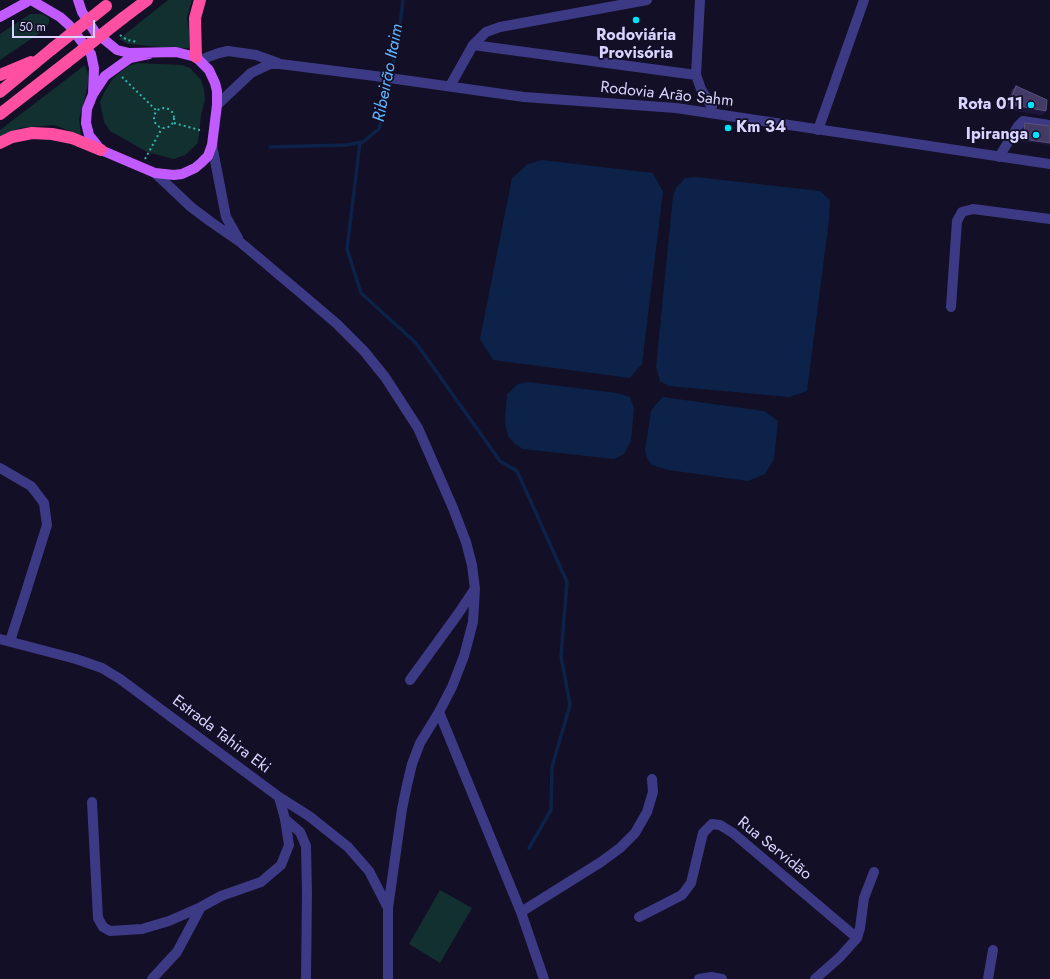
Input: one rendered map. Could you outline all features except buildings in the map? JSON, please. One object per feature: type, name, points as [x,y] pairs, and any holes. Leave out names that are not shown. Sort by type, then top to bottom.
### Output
[{"type":"highway","points":[[0,114],[147,0]]},
{"type":"highway","points":[[198,59],[195,18],[200,0]]},
{"type":"highway","points":[[0,92],[110,3]]},
{"type":"highway","points":[[0,75],[48,53]]},
{"type":"highway","points":[[0,143],[12,137],[32,132],[72,138],[101,150]]},
{"type":"main road","points":[[78,0],[79,6],[87,22],[110,46],[122,52],[149,54]]},
{"type":"main road","points":[[0,17],[28,1],[60,17],[69,25],[91,54],[94,68],[93,94]]},
{"type":"main road","points":[[176,52],[198,59],[209,70],[215,82],[217,105],[212,146],[208,156],[195,168],[174,175],[155,173],[101,150],[89,135],[85,116],[93,94],[105,76],[130,58],[149,54],[176,52]]},
{"type":"street","points":[[450,86],[473,45],[486,32],[500,27],[648,0]]},
{"type":"street","points":[[700,0],[696,75],[701,89],[712,107]]},
{"type":"street","points":[[818,130],[864,0]]},
{"type":"street","points":[[473,45],[696,75]]},
{"type":"street","name":"Rodovia Arão Sahm","points":[[198,59],[228,51],[256,55],[280,64]]},
{"type":"street","name":"Rodovia Arão Sahm","points":[[217,105],[251,74],[270,64],[280,64],[524,97],[676,108],[1050,164]]},
{"type":"street","points":[[999,157],[1018,126],[1023,121],[1050,125]]},
{"type":"street","points":[[212,146],[226,217],[240,242]]},
{"type":"street","points":[[155,173],[210,222],[240,242],[337,324],[364,351],[385,377],[418,428],[453,508],[466,542],[472,565],[475,589],[473,622],[464,656],[452,687],[420,743],[412,764],[402,809],[388,908],[388,979]]},
{"type":"street","points":[[951,307],[957,221],[962,212],[973,209],[1050,219]]},
{"type":"street","points":[[0,468],[31,486],[44,503],[47,525],[24,598],[5,640]]},
{"type":"street","points":[[410,680],[475,589]]},
{"type":"street","name":"Estrada Tahira Eki","points":[[5,640],[62,655],[102,668],[120,679],[279,797],[309,816],[348,847],[369,871],[388,908]]},
{"type":"street","points":[[439,712],[521,912],[544,979]]},
{"type":"street","points":[[521,912],[601,862],[620,848],[635,833],[647,812],[653,792],[652,779]]},
{"type":"street","points":[[92,802],[98,918],[102,926],[110,930],[142,929],[170,922],[221,896],[261,882],[281,865],[289,845],[285,819],[279,797]]},
{"type":"street","points":[[285,819],[300,832],[306,846],[306,979]]},
{"type":"street","name":"Rua Servidão","points":[[639,917],[682,895],[691,883],[703,833],[712,824],[720,825],[733,833],[857,938]]},
{"type":"street","points":[[815,979],[840,957],[857,938],[860,928],[864,898],[874,872]]},
{"type":"street","points":[[152,979],[176,952],[201,907]]},
{"type":"street","points":[[988,979],[993,950]]},
{"type":"street","points":[[699,979],[711,977],[722,979]]},
{"type":"path","points":[[113,69],[157,111]]},
{"type":"path","points":[[164,108],[170,110],[174,116],[174,123],[169,128],[162,128],[156,124],[154,117],[157,111],[164,108]]},
{"type":"path","points":[[174,123],[214,134]]},
{"type":"path","points":[[141,167],[162,128]]},
{"type":"green space","points":[[168,0],[192,0],[187,18],[189,48],[128,44],[119,39]]},
{"type":"green space","points":[[30,14],[42,14],[49,18],[49,23],[44,30],[0,60],[0,34]]},
{"type":"green space","points":[[137,63],[182,65],[190,68],[201,80],[205,100],[201,115],[198,143],[185,155],[174,159],[147,152],[110,131],[104,122],[100,102],[104,93],[113,78],[128,66]]},
{"type":"green space","points":[[85,65],[88,74],[88,83],[79,119],[81,135],[54,125],[20,128],[0,137],[0,130]]},
{"type":"green space","points":[[440,890],[472,908],[440,963],[409,944]]},
{"type":"water","points":[[542,160],[653,173],[663,192],[642,364],[630,378],[493,360],[480,339],[512,178],[528,164]]},
{"type":"water","points":[[696,177],[820,191],[830,200],[829,220],[807,391],[789,397],[669,386],[660,381],[656,367],[673,196],[676,188],[685,178]]},
{"type":"water","points":[[528,382],[617,393],[630,397],[634,408],[631,441],[624,454],[614,459],[523,449],[515,444],[508,436],[506,428],[505,419],[507,394],[518,384]]},
{"type":"water","points":[[663,397],[764,411],[778,421],[774,459],[765,474],[748,481],[668,470],[652,465],[647,459],[645,450],[651,411]]},
{"type":"waterway","name":"Ribeirão Itaim","points":[[270,147],[346,145],[363,142],[379,129],[398,41],[403,0]]},
{"type":"waterway","points":[[360,142],[347,249],[361,293],[416,343],[500,461],[517,471],[567,582],[561,656],[570,705],[552,767],[551,810],[529,848]]},
{"type":"place","name":"Rodoviária Provisória","points":[[636,20]]},
{"type":"place","name":"Rota 011","points":[[1031,105]]},
{"type":"place","name":"Km 34","points":[[728,128]]},
{"type":"place","name":"Ipiranga","points":[[1036,135]]}]
